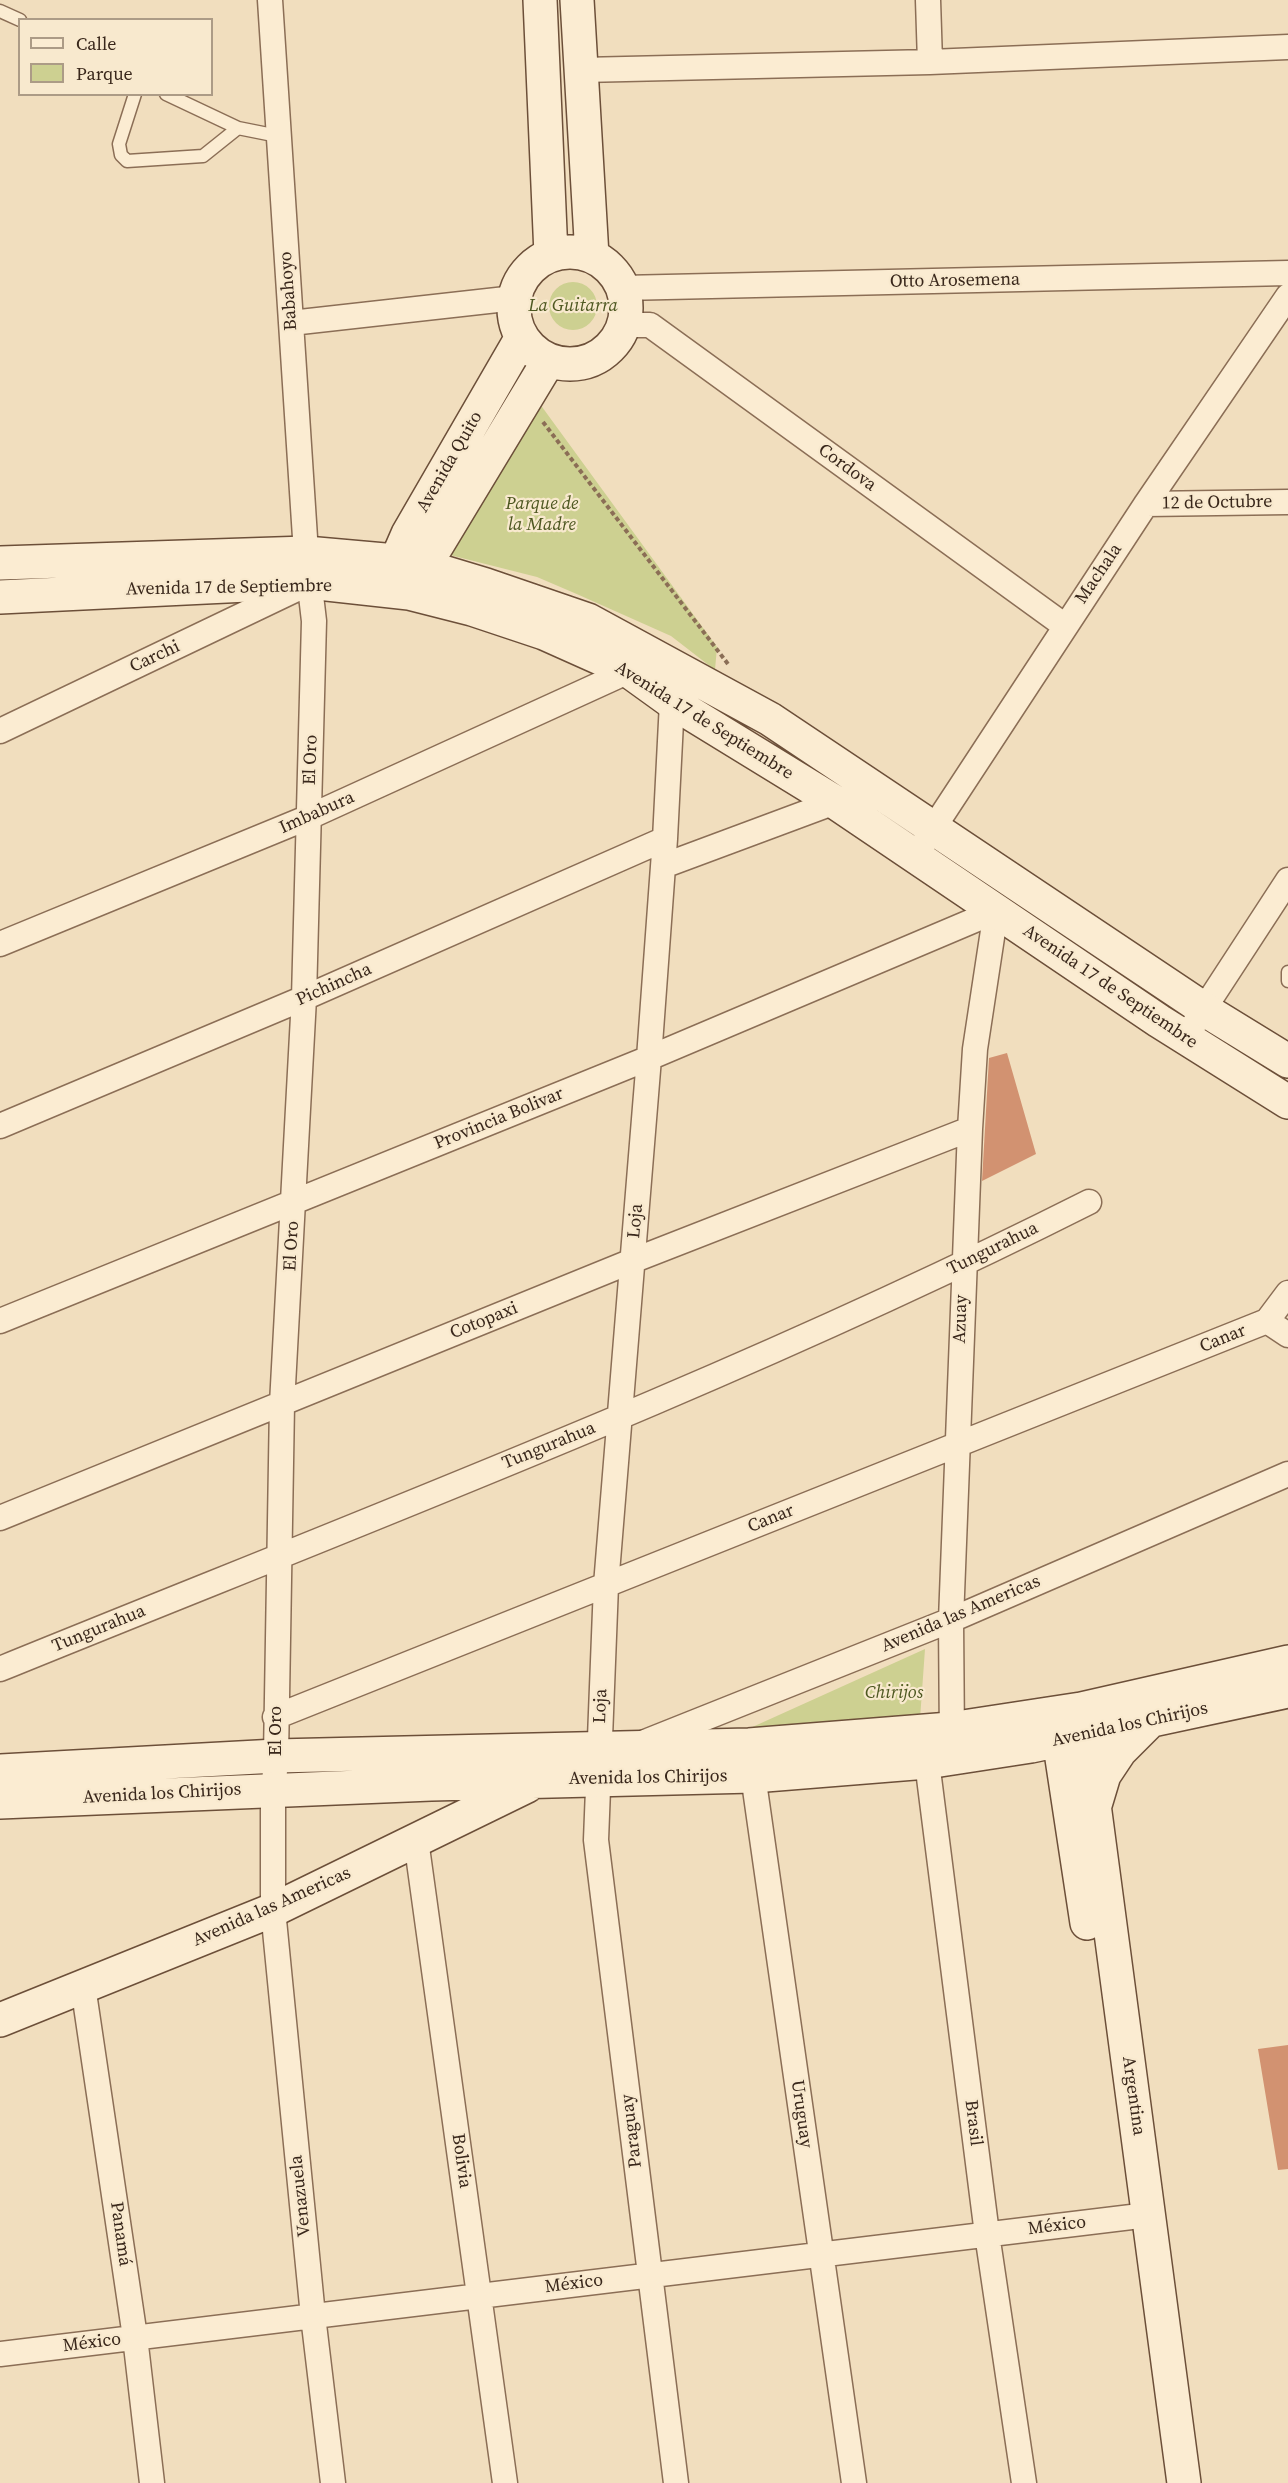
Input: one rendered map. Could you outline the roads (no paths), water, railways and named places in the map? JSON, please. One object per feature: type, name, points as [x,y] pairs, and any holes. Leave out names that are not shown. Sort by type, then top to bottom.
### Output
[{"type":"street","name":"Babahoyo","points":[[270,0],[308,568]]},
{"type":"street","points":[[540,0],[551,255]]},
{"type":"street","points":[[577,0],[592,256]]},
{"type":"street","points":[[928,0],[930,62]]},
{"type":"street","points":[[582,70],[930,62],[1288,47]]},
{"type":"street","points":[[579,252],[592,256],[610,269],[622,288],[626,312],[624,325],[616,341],[602,354],[585,362],[567,364],[549,360],[530,347],[522,337],[517,325],[515,297],[525,275],[532,267],[551,255],[579,252]]},
{"type":"street","name":"Otto Arosemena","points":[[622,288],[1288,273]]},
{"type":"street","name":"Machala","points":[[924,842],[1146,504],[1288,296]]},
{"type":"street","points":[[291,323],[515,297]]},
{"type":"street","name":"Cordova","points":[[624,325],[650,325],[1065,626]]},
{"type":"street","name":"Avenida Quito","points":[[403,577],[408,534],[522,337]]},
{"type":"street","name":"Avenida Quito","points":[[403,577],[525,399],[549,360]]},
{"type":"street","name":"12 de Octubre","points":[[1146,504],[1288,502]]},
{"type":"street","name":"Avenida 17 de Septiembre","points":[[0,563],[308,568],[486,585],[588,620],[720,678],[924,842],[996,911],[1185,1038],[1288,1102]]},
{"type":"street","name":"Avenida 17 de Septiembre","points":[[0,597],[308,568]]},
{"type":"street","name":"Carchi","points":[[0,730],[308,568]]},
{"type":"street","name":"El Oro","points":[[273,1910],[282,1404],[304,998],[309,818],[314,621],[308,568]]},
{"type":"street","name":"Avenida 17 de Septiembre","points":[[403,577],[472,609],[544,633],[629,671],[672,702],[835,802],[924,842],[1288,1061]]},
{"type":"street","name":"Imbabura","points":[[0,944],[309,818],[629,671]]},
{"type":"street","points":[[672,702],[720,678]]},
{"type":"street","name":"Loja","points":[[610,1758],[606,1586],[649,1058],[665,839],[672,702]]},
{"type":"street","points":[[663,866],[835,802]]},
{"type":"street","name":"Pichincha","points":[[0,1126],[304,998],[665,839]]},
{"type":"street","points":[[1185,1038],[1288,880]]},
{"type":"street","name":"Provincia Bolivar","points":[[0,1321],[649,1058],[996,911]]},
{"type":"street","name":"Azuay","points":[[944,1750],[970,1129],[975,1049],[996,911]]},
{"type":"street","name":"Cotopaxi","points":[[0,1518],[632,1261],[970,1129]]},
{"type":"street","name":"Tungurahua","points":[[0,1669],[620,1417],[963,1265],[1089,1202]]},
{"type":"street","points":[[1288,1293],[1267,1321],[1288,1335]]},
{"type":"street","name":"Canar","points":[[275,1717],[1267,1321]]},
{"type":"street","name":"Avenida las Americas","points":[[610,1758],[951,1620],[1288,1474]]},
{"type":"street","name":"Avenida los Chirijos","points":[[0,1802],[274,1789],[538,1781],[610,1758],[751,1760],[944,1750],[1070,1725],[1288,1662]]},
{"type":"street","name":"Avenida los Chirijos","points":[[1070,1725],[1150,1721],[1288,1691]]},
{"type":"street","points":[[1094,1807],[1104,1775],[1120,1751],[1150,1721]]},
{"type":"street","name":"Argentina","points":[[1070,1725],[1094,1807],[1139,2216],[1164,2483]]},
{"type":"street","name":"Argentina","points":[[1070,1725],[1139,2216],[1184,2483]]},
{"type":"street","name":"Brasil","points":[[944,1750],[987,2234],[1024,2483]]},
{"type":"street","name":"Avenida los Chirijos","points":[[0,1771],[276,1756],[751,1760]]},
{"type":"street","name":"Paraguay","points":[[610,1758],[596,1840],[676,2483]]},
{"type":"street","name":"Uruguay","points":[[751,1760],[854,2483]]},
{"type":"street","name":"Avenida las Americas","points":[[0,2020],[273,1910],[538,1781]]},
{"type":"street","points":[[431,1784],[445,1797],[448,1807],[445,1826]]},
{"type":"street","name":"Bolivia","points":[[416,1840],[505,2483]]},
{"type":"street","name":"Venazuela","points":[[273,1910],[313,2316],[333,2483]]},
{"type":"street","name":"Panamá","points":[[83,1986],[135,2337],[152,2483]]},
{"type":"street","name":"México","points":[[0,2354],[1139,2216]]},
{"type":"lane","points":[[0,11],[18,19]]},
{"type":"lane","points":[[134,96],[119,144],[121,155],[127,161],[203,156],[238,128]]},
{"type":"lane","points":[[170,96],[238,128],[278,136]]},
{"type":"lane","points":[[1288,972],[1288,981]]},
{"type":"park label","name":"La Guitarra","points":[[573,306]]},
{"type":"park label","name":"Parque de la Madre","points":[[542,514]]},
{"type":"park label","name":"Chirijos","points":[[894,1693]]}]
